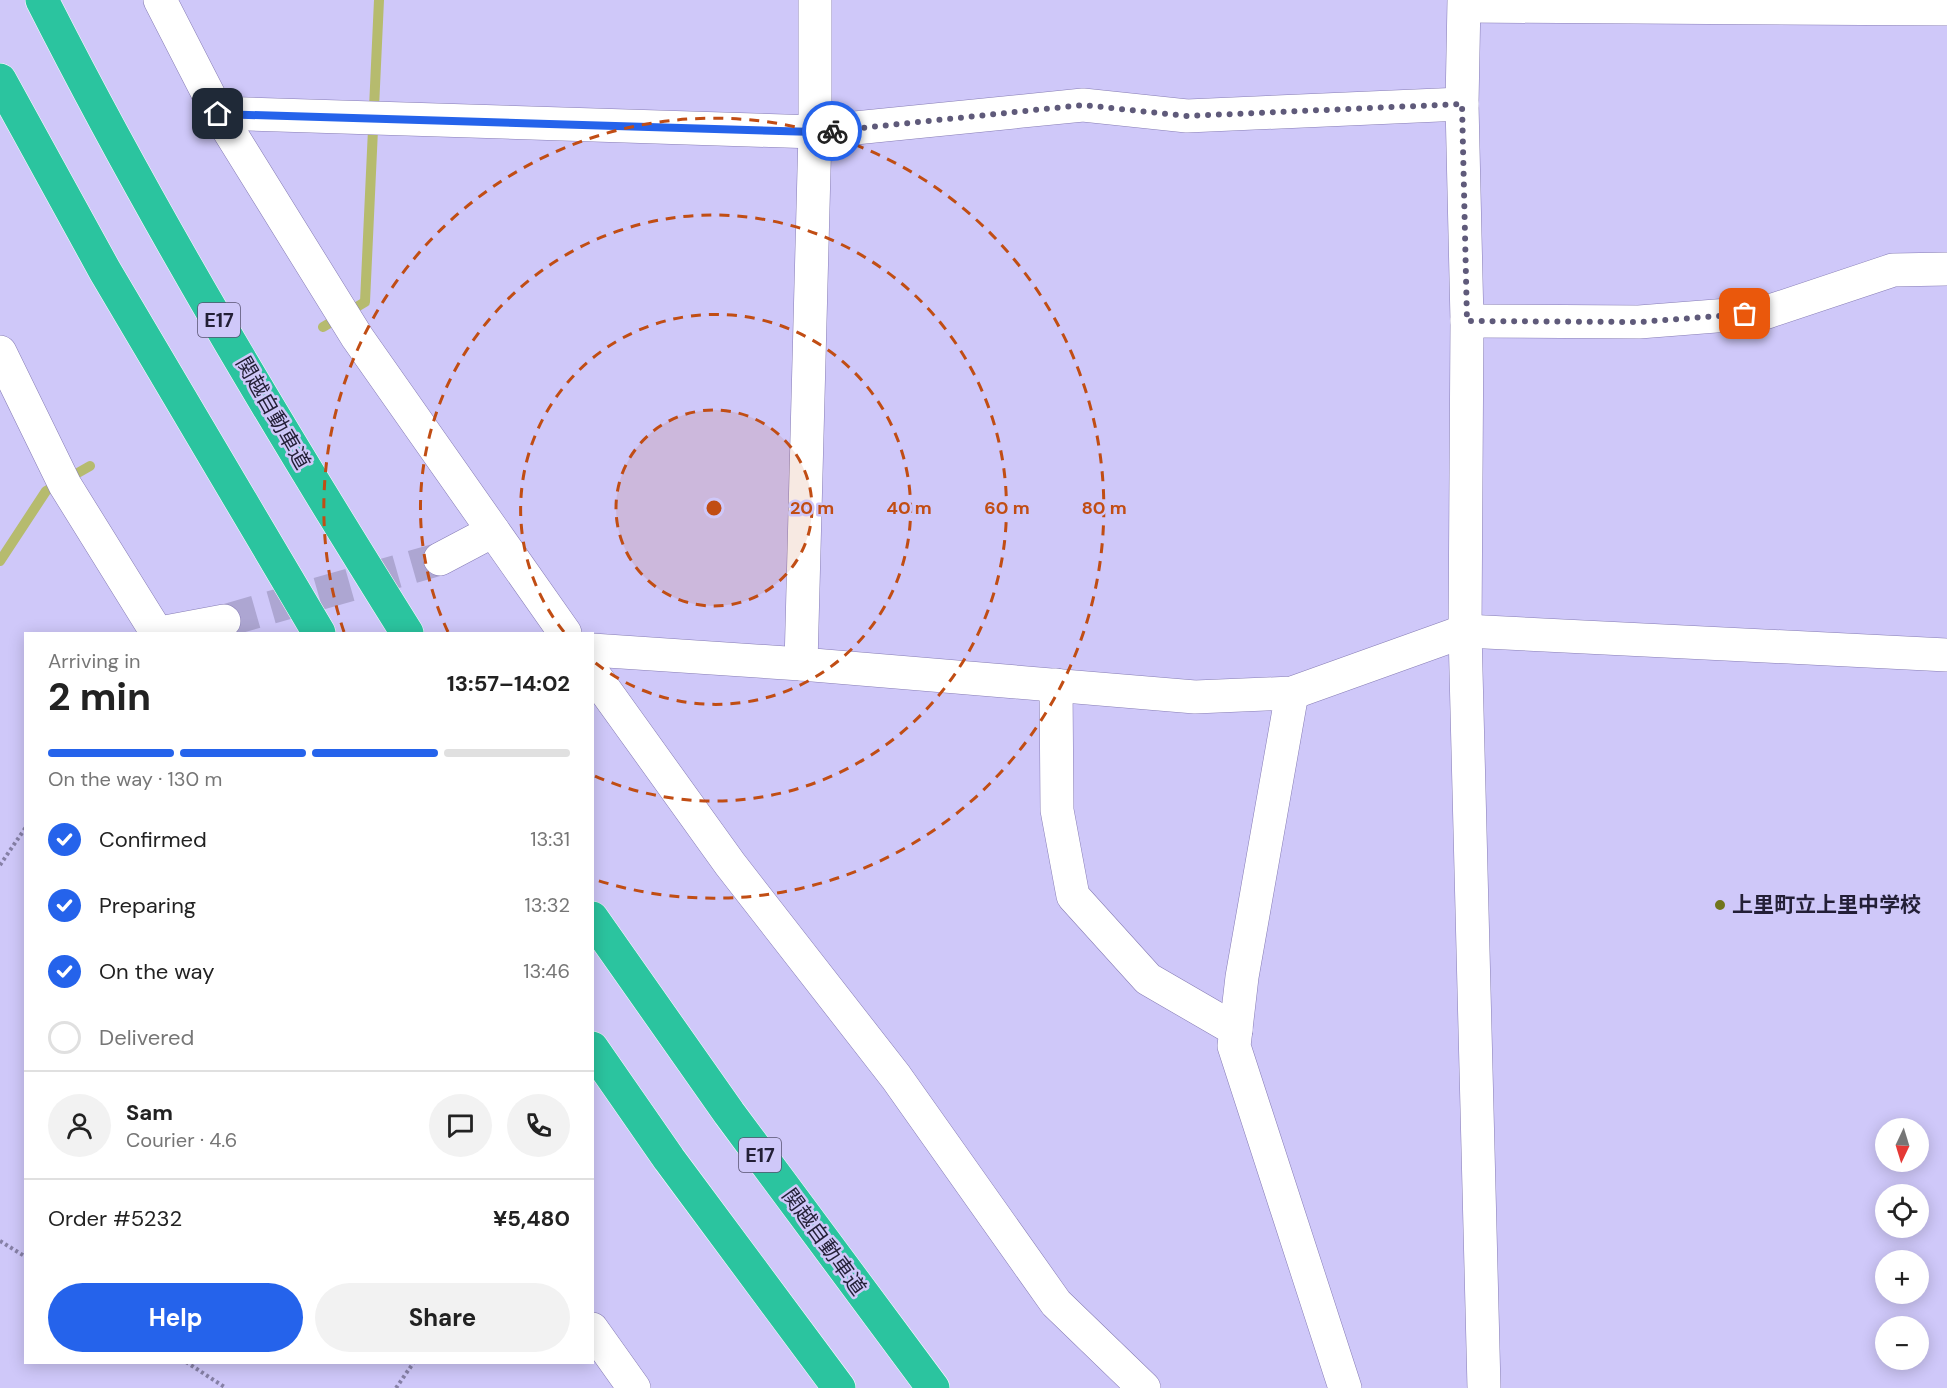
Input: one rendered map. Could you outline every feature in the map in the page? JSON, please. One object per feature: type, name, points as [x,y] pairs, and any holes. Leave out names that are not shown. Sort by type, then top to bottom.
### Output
[{"type":"highway","name":"関越自動車道","points":[[42,0],[172,239],[310,477],[406,632]]},
{"type":"highway","points":[[0,80],[111,281],[318,632]]},
{"type":"highway","name":"関越自動車道","points":[[594,921],[729,1113],[933,1388]]},
{"type":"highway","points":[[594,1051],[669,1159],[839,1388]]},
{"type":"street","points":[[160,0],[218,114],[357,336],[564,632]]},
{"type":"street","points":[[801,664],[815,132],[815,0]]},
{"type":"street","points":[[1484,1388],[1465,631],[1467,321],[1462,104],[1465,3],[1780,4],[1947,9]]},
{"type":"street","points":[[218,114],[815,132],[1083,105],[1187,116],[1462,104]]},
{"type":"street","points":[[1467,321],[1639,322],[1767,312],[1893,270],[1947,269]]},
{"type":"street","points":[[0,352],[65,485],[157,632]]},
{"type":"street","points":[[440,559],[493,531]]},
{"type":"street","points":[[164,632],[224,621]]},
{"type":"street","points":[[594,650],[801,664],[1196,697],[1292,693],[1465,631],[1947,655]]},
{"type":"street","points":[[594,675],[730,864],[896,1077],[1056,1303],[1144,1388]]},
{"type":"street","points":[[1056,685],[1057,810],[1073,896],[1148,979],[1236,1030]]},
{"type":"street","points":[[1292,693],[1242,977],[1234,1046],[1345,1388]]},
{"type":"street","points":[[594,1332],[634,1388]]},
{"type":"path","points":[[0,865],[24,830]]},
{"type":"path","points":[[0,1241],[24,1256]]},
{"type":"path","points":[[189,1364],[226,1388]]},
{"type":"path","points":[[396,1388],[413,1364]]},
{"type":"waterway","points":[[323,327],[365,302],[379,0]]},
{"type":"waterway","points":[[0,561],[46,491],[90,466]]},
{"type":"tunnel","points":[[224,621],[440,559]]},
{"type":"way so far","points":[[832,131],[1083,105],[1187,116],[1462,104],[1467,321],[1639,322],[1745,314]]},
{"type":"place","name":"上里町立上里中学校","points":[[1720,905]]},
{"type":"route","points":[[218,114],[832,131]]}]
